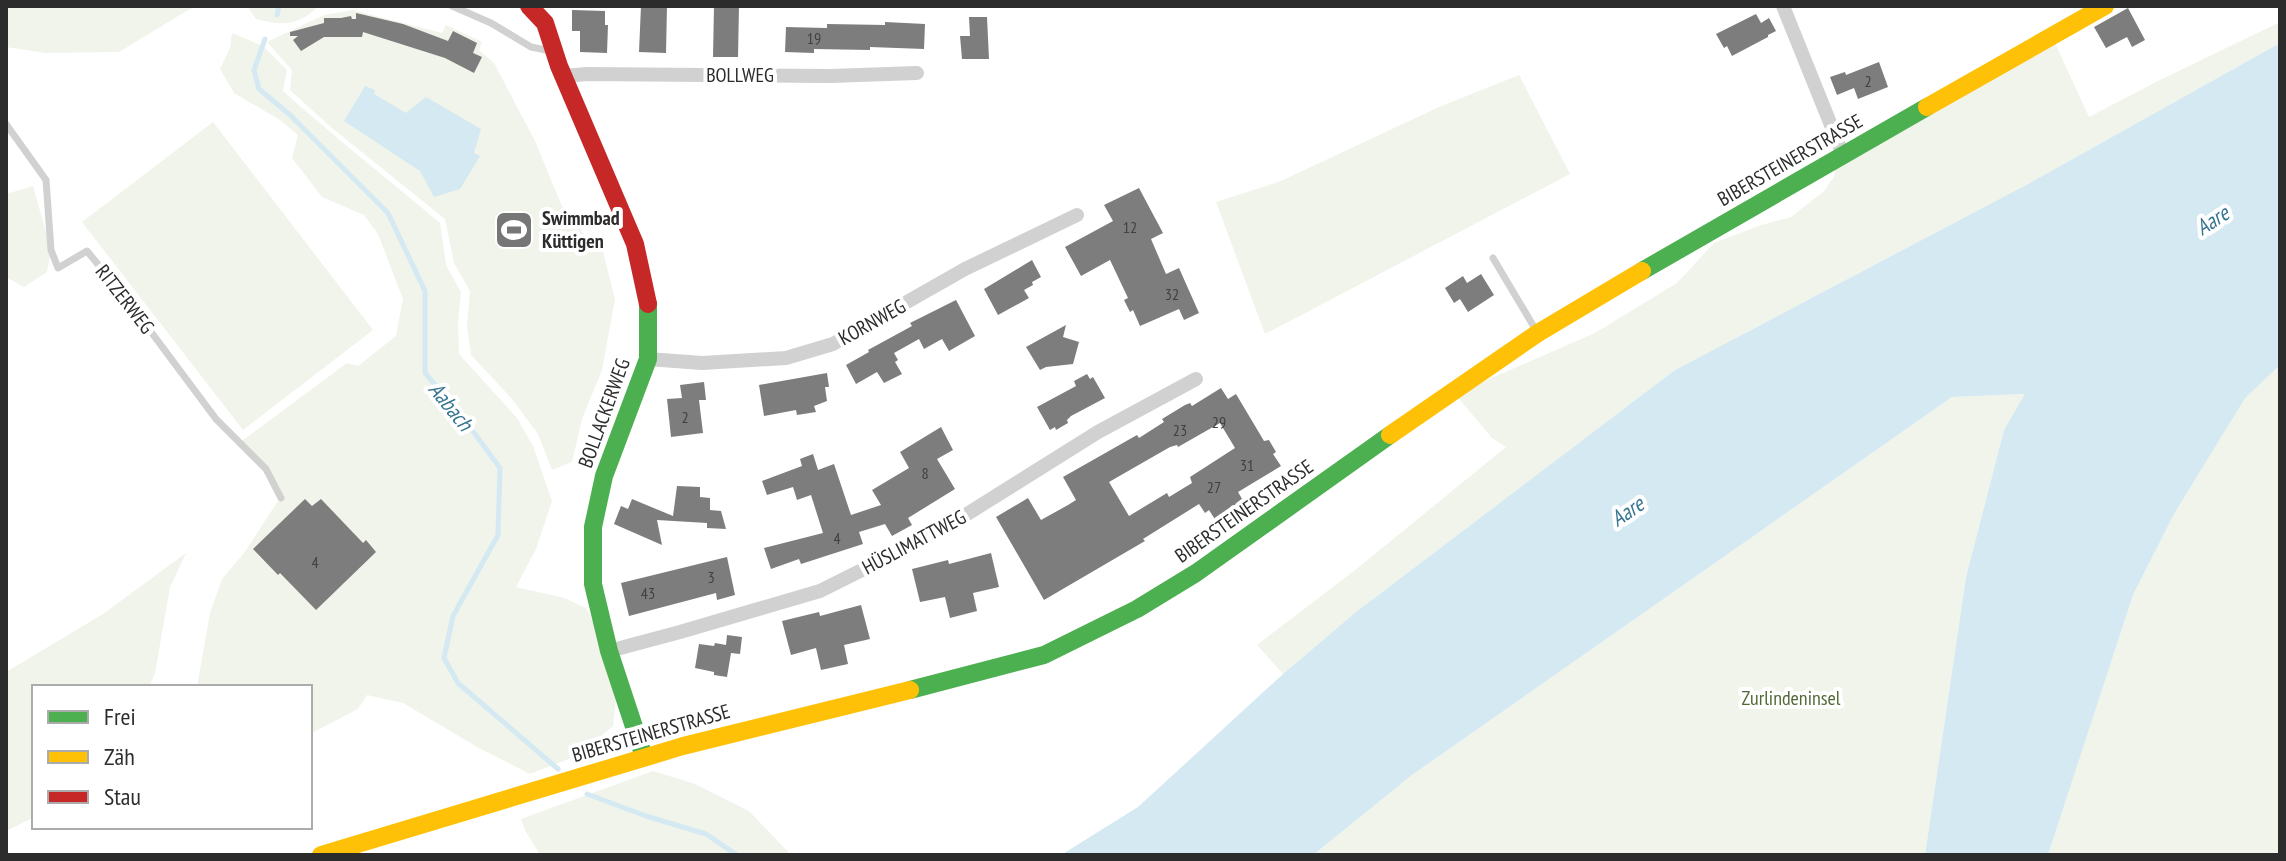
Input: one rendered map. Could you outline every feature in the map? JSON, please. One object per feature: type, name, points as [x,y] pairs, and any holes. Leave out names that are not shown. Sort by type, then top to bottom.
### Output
[{"type":"main road","name":"BIBERSTEINERSTRASSE","points":[[321,855],[644,757],[1044,655],[1091,633],[1196,573],[1538,333],[1744,211],[2105,6]]},
{"type":"main road","name":"BOLLACKERWEG","points":[[535,8],[545,23],[563,76],[635,244],[648,300],[648,359],[604,476],[593,527],[593,584],[609,651],[644,757]]},
{"type":"street","points":[[1783,6],[1843,155]]},
{"type":"street","name":"BOLLWEG","points":[[563,76],[917,73]]},
{"type":"street","name":"KORNWEG","points":[[648,359],[702,363],[786,358],[833,344],[965,269],[1077,215]]},
{"type":"street","name":"HÜSLIMATTWEG","points":[[609,651],[820,591],[940,531],[1098,432],[1196,379]]},
{"type":"lane","points":[[452,6],[491,23],[531,47],[553,51]]},
{"type":"lane","name":"RITZERWEG","points":[[6,124],[46,180],[51,250],[58,268],[87,251],[216,419],[266,469],[281,498]]},
{"type":"lane","points":[[1493,258],[1538,333]]},
{"type":"green space","points":[[6,6],[199,6],[119,52],[46,53],[6,47]]},
{"type":"green space","points":[[247,6],[319,6],[297,21],[274,23],[256,19]]},
{"type":"green space","name":"Swimmbad Küttigen","points":[[353,10],[442,33],[446,25],[482,42],[479,50],[494,63],[535,141],[561,204],[588,240],[603,252],[615,299],[602,370],[582,419],[572,462],[552,470],[538,434],[512,399],[471,355],[467,326],[470,291],[454,263],[445,219],[290,90],[292,70],[267,42],[324,15]]},
{"type":"green space","points":[[2280,22],[2280,43],[2028,184],[1675,370],[1356,612],[1283,674],[1257,645],[1359,567],[1506,447],[1492,438],[1455,394],[1595,333],[1677,283],[1714,243],[1791,217],[1824,191],[1834,177],[1835,169],[2055,43],[2089,117]]},
{"type":"green space","points":[[232,33],[263,46],[287,70],[283,91],[440,223],[446,265],[461,292],[459,354],[517,418],[533,446],[552,501],[536,549],[516,587],[564,598],[586,608],[609,651],[618,681],[613,726],[579,755],[530,774],[403,703],[367,695],[358,709],[312,733],[312,685],[197,685],[210,613],[222,579],[244,553],[280,498],[266,469],[239,443],[347,363],[358,366],[396,336],[403,299],[378,234],[364,215],[322,197],[292,158],[298,135],[280,120],[234,93],[220,69],[230,48]]},
{"type":"green space","points":[[1519,75],[1570,174],[1265,334],[1216,202],[1281,181],[1439,107]]},
{"type":"green space","points":[[213,122],[373,330],[243,430],[82,222]]},
{"type":"green space","points":[[33,186],[51,250],[47,272],[24,287],[6,277],[6,194]]},
{"type":"green space","points":[[2280,365],[2280,855],[2048,855],[2133,595],[2174,514],[2245,397]]},
{"type":"green space","name":"Zurlindeninsel","points":[[2026,394],[2004,430],[1966,577],[1925,855],[1313,855],[1412,775],[1952,397]]},
{"type":"green space","points":[[186,553],[170,587],[155,673],[150,685],[32,685],[32,818],[6,831],[6,672],[103,614]]},
{"type":"green space","points":[[653,771],[695,784],[749,811],[791,855],[540,855],[525,830],[521,819]]},
{"type":"water","name":"Aare","points":[[2280,43],[2280,365],[2245,398],[2174,514],[2133,595],[2048,855],[1925,855],[1966,577],[2004,430],[2025,394],[1952,397],[1412,775],[1313,855],[1061,855],[1138,807],[1283,674],[1356,612],[1675,370],[2028,184]]},
{"type":"water","points":[[365,86],[406,113],[426,97],[481,129],[474,153],[480,156],[460,189],[434,197],[420,171],[344,121]]},
{"type":"building","points":[[641,6],[667,6],[666,53],[639,52]]},
{"type":"building","points":[[714,6],[739,6],[738,57],[713,57]]},
{"type":"building","points":[[2128,8],[2145,40],[2132,47],[2127,37],[2106,48],[2094,27]]},
{"type":"building","points":[[572,10],[605,11],[607,53],[580,52],[580,31],[572,31]]},
{"type":"building","points":[[356,13],[403,24],[448,41],[453,31],[477,43],[473,53],[482,57],[474,73],[445,58],[363,32],[362,37],[324,37],[301,51],[293,40],[298,36],[290,36],[290,32],[324,23],[324,18],[351,16],[356,19]]},
{"type":"building","points":[[1756,14],[1761,23],[1769,18],[1776,31],[1732,56],[1716,34]]},
{"type":"building","points":[[969,17],[987,17],[989,59],[962,59],[960,36],[970,36]]},
{"type":"building","points":[[885,22],[925,24],[924,49],[870,47],[870,50],[785,52],[786,27],[827,28],[827,24],[885,25]]},
{"type":"building","points":[[1879,62],[1888,87],[1858,99],[1854,88],[1837,95],[1830,77],[1845,72],[1846,75]]},
{"type":"building","points":[[1139,188],[1163,233],[1151,239],[1166,274],[1179,268],[1199,313],[1184,320],[1179,309],[1140,326],[1133,310],[1130,312],[1124,300],[1128,298],[1110,260],[1081,276],[1065,247],[1113,221],[1104,205]]},
{"type":"building","points":[[1032,260],[1041,277],[1024,290],[1029,298],[998,315],[984,289]]},
{"type":"building","points":[[1481,274],[1494,295],[1468,312],[1460,299],[1454,303],[1445,288],[1463,276],[1467,283]]},
{"type":"building","points":[[956,300],[975,336],[949,351],[942,339],[924,349],[919,339],[894,353],[902,374],[884,383],[877,372],[856,384],[846,365],[912,326],[910,323]]},
{"type":"building","points":[[1066,325],[1063,337],[1079,342],[1073,364],[1040,370],[1026,347]]},
{"type":"building","points":[[827,373],[827,401],[814,406],[816,412],[797,415],[796,410],[764,416],[759,385]]},
{"type":"building","points":[[1087,374],[1090,379],[1093,377],[1105,398],[1071,416],[1068,423],[1056,430],[1055,427],[1050,430],[1037,407],[1076,386],[1074,381]]},
{"type":"building","points":[[704,382],[706,400],[699,400],[703,433],[671,437],[667,399],[682,398],[680,385]]},
{"type":"building","points":[[1221,388],[1228,399],[1236,394],[1264,441],[1269,440],[1281,466],[1238,492],[1245,504],[1216,521],[1209,510],[1205,513],[1199,504],[1143,539],[1145,541],[1044,600],[996,517],[1028,498],[1041,520],[1068,505],[1076,500],[1063,477],[1137,435],[1139,438],[1185,405],[1190,403],[1192,406]],"holes":[[[1220,423],[1235,448],[1190,477],[1192,483],[1169,497],[1167,493],[1129,516],[1109,482]]]},
{"type":"building","points":[[941,427],[953,450],[937,459],[955,489],[908,518],[912,525],[892,536],[885,524],[859,532],[863,544],[801,564],[799,559],[771,569],[764,548],[823,533],[811,495],[797,500],[793,487],[767,495],[762,481],[802,466],[800,459],[813,454],[818,470],[834,464],[851,515],[881,505],[872,490],[909,468],[900,452]]},
{"type":"building","points":[[677,486],[700,487],[700,497],[710,498],[710,510],[721,511],[726,529],[707,528],[707,523],[657,520],[662,545],[614,524],[621,506],[628,509],[632,499],[673,516]]},
{"type":"building","points":[[305,499],[312,506],[321,499],[363,543],[366,540],[376,552],[316,610],[253,549]]},
{"type":"building","points":[[991,553],[999,587],[973,593],[977,611],[950,618],[945,597],[920,602],[912,569],[948,560],[949,564]]},
{"type":"building","points":[[727,557],[735,595],[717,600],[716,593],[629,616],[621,583]]},
{"type":"building","points":[[861,605],[870,639],[844,645],[848,664],[821,670],[816,648],[791,655],[782,621],[819,612],[820,616]]},
{"type":"building","points":[[727,635],[742,637],[740,654],[731,653],[727,677],[695,668],[699,644],[726,645]]},
{"type":"waterway","name":"Aabach","points":[[277,15],[279,6]]},
{"type":"waterway","name":"Aabach","points":[[265,39],[254,70],[259,89],[289,114],[388,213],[425,291],[425,373],[500,468],[498,535],[453,616],[444,658],[458,683],[558,769]]},
{"type":"waterway","name":"Aabach","points":[[587,794],[706,834],[737,855]]},
{"type":"traffic: fast","points":[[1642,271],[1927,107]]},
{"type":"traffic: fast","points":[[644,757],[609,651],[593,584],[593,527],[604,476],[648,359],[648,304]]},
{"type":"traffic: fast","points":[[910,690],[1044,655],[1137,609],[1196,573],[1390,435]]},
{"type":"traffic: slow","points":[[1927,107],[2105,6]]},
{"type":"traffic: slow","points":[[1390,435],[1538,333],[1642,271]]},
{"type":"traffic: slow","points":[[321,855],[683,746],[910,690]]},
{"type":"traffic: jam","points":[[529,6],[545,23],[559,66],[635,244],[648,304]]},
{"type":"place","name":"Swimmbad Küttigen","points":[[514,230]]}]
